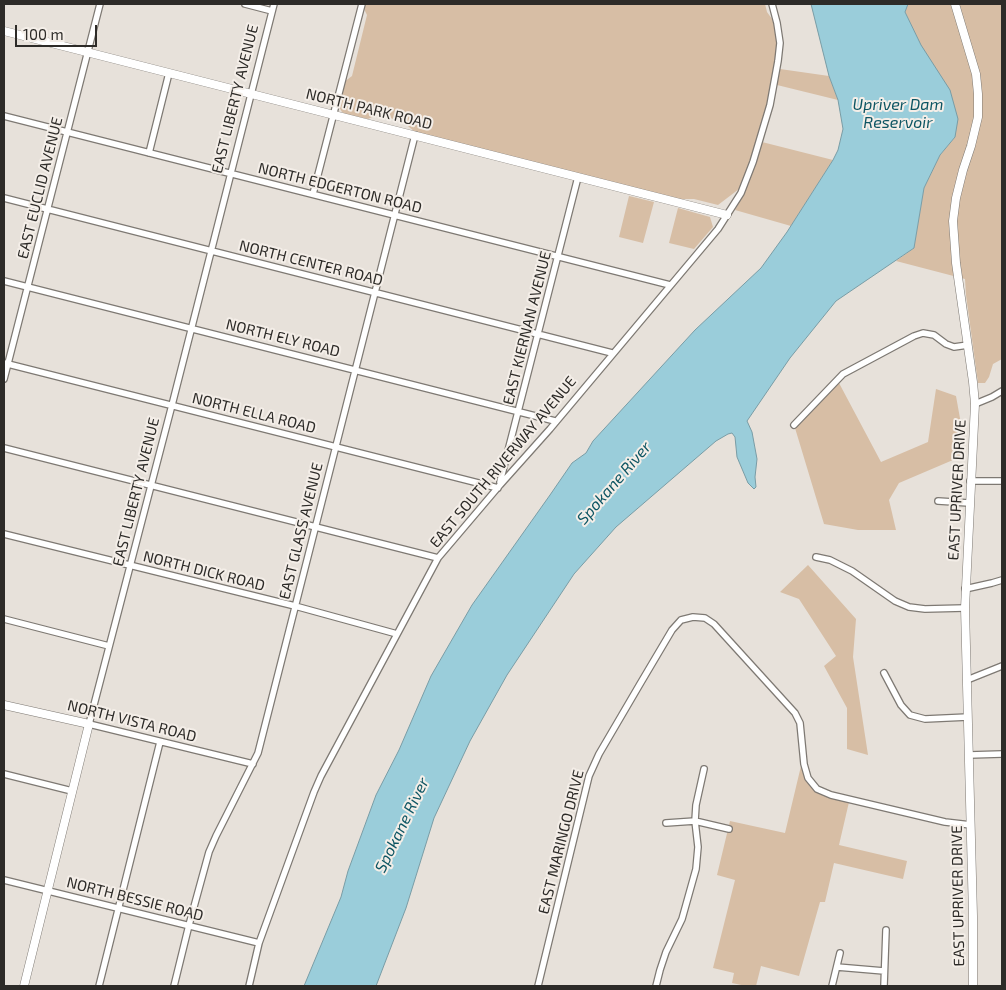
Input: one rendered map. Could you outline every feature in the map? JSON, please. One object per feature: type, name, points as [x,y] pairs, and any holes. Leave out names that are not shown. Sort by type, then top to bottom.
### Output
[{"type":"street","name":"EAST EUCLID AVENUE","points":[[4,379],[6,363],[100,4]]},
{"type":"street","points":[[244,4],[272,11]]},
{"type":"street","name":"EAST LIBERTY AVENUE","points":[[24,986],[89,724],[274,4]]},
{"type":"street","points":[[313,194],[362,4]]},
{"type":"street","name":"EAST SOUTH RIVERWAY AVENUE","points":[[249,986],[259,943],[314,792],[438,558],[718,229],[741,192],[753,162],[770,105],[778,61],[780,43],[772,4]]},
{"type":"street","name":"EAST UPRIVER DRIVE","points":[[955,4],[976,74],[978,94],[978,117],[956,198],[953,221],[956,263],[975,404],[965,589],[973,986]]},
{"type":"street","name":"NORTH PARK ROAD","points":[[4,31],[727,215]]},
{"type":"street","points":[[149,152],[169,73]]},
{"type":"street","name":"NORTH EDGERTON ROAD","points":[[4,116],[670,285]]},
{"type":"street","name":"EAST GLASS AVENUE","points":[[174,986],[209,852],[258,753],[415,135]]},
{"type":"street","name":"EAST KIERNAN AVENUE","points":[[499,487],[578,177]]},
{"type":"street","name":"NORTH CENTER ROAD","points":[[4,198],[612,353]]},
{"type":"street","name":"NORTH ELY ROAD","points":[[4,281],[556,421]]},
{"type":"street","points":[[794,425],[843,374],[914,336],[923,333],[934,335],[954,348],[968,345]]},
{"type":"street","name":"NORTH ELLA ROAD","points":[[6,363],[499,487]]},
{"type":"street","points":[[975,404],[992,397],[1002,390]]},
{"type":"street","points":[[4,448],[438,558]]},
{"type":"street","points":[[970,481],[1002,481]]},
{"type":"street","points":[[938,501],[969,502]]},
{"type":"street","name":"NORTH DICK ROAD","points":[[4,534],[295,606],[397,634]]},
{"type":"street","points":[[816,557],[830,560],[852,571],[895,601],[909,607],[925,609],[965,608]]},
{"type":"street","points":[[965,589],[1002,580]]},
{"type":"street","name":"EAST MARINGO DRIVE","points":[[538,986],[589,776],[599,754],[672,630],[681,620],[693,617],[705,618],[714,624],[796,713],[800,723],[804,764],[808,778],[817,789],[945,822],[970,825]]},
{"type":"street","points":[[4,619],[109,646]]},
{"type":"street","points":[[967,680],[1002,666]]},
{"type":"street","points":[[884,673],[901,705],[910,715],[925,718],[968,717]]},
{"type":"street","name":"NORTH VISTA ROAD","points":[[4,705],[253,764]]},
{"type":"street","points":[[99,986],[160,742]]},
{"type":"street","points":[[969,755],[1002,754]]},
{"type":"street","points":[[656,986],[666,952],[682,919],[696,869],[698,847],[695,821],[696,805],[704,769]]},
{"type":"street","points":[[4,774],[72,791]]},
{"type":"street","points":[[666,822],[695,821],[729,829]]},
{"type":"street","name":"NORTH BESSIE ROAD","points":[[4,880],[259,943]]},
{"type":"street","points":[[884,986],[886,930]]},
{"type":"street","points":[[832,986],[840,953]]},
{"type":"street","points":[[837,967],[884,970]]},
{"type":"shaded area","points":[[364,4],[765,4],[775,28],[777,43],[776,61],[767,104],[751,159],[739,189],[718,205],[694,199],[678,199],[415,132],[402,121],[376,115],[368,119],[345,114],[338,105],[344,82],[352,76],[367,15],[363,7]]},
{"type":"shaded area","points":[[908,4],[1002,4],[1002,359],[993,364],[985,383],[978,383],[965,279],[896,261],[914,248],[924,188],[940,155],[955,137],[921,46],[905,12]]},
{"type":"shaded area","points":[[780,69],[829,76],[838,100],[777,85]]},
{"type":"shaded area","points":[[762,142],[833,160],[791,226],[735,210],[745,192]]},
{"type":"shaded area","points":[[629,196],[654,202],[643,243],[619,237]]},
{"type":"shaded area","points":[[678,208],[710,217],[713,227],[694,249],[669,243]]},
{"type":"shaded area","points":[[839,383],[881,462],[928,442],[936,389],[956,396],[961,424],[960,457],[899,483],[889,500],[896,530],[858,530],[824,524],[795,428]]},
{"type":"shaded area","points":[[808,565],[856,619],[853,657],[868,755],[847,749],[847,708],[824,666],[836,656],[799,599],[780,592]]},
{"type":"shaded area","points":[[801,766],[806,781],[814,790],[828,797],[849,802],[839,845],[907,861],[903,879],[834,863],[825,902],[820,902],[799,976],[761,966],[756,986],[732,983],[734,973],[713,968],[735,880],[717,875],[730,821],[785,833]]},
{"type":"water","name":"Upriver Dam Reservoir","points":[[811,4],[908,4],[905,12],[921,45],[950,90],[958,119],[955,137],[940,155],[924,188],[914,248],[836,301],[790,358],[747,421],[752,432],[757,459],[756,487],[754,489],[748,483],[737,457],[735,437],[732,433],[728,434],[716,441],[616,527],[574,574],[507,675],[470,741],[434,818],[406,908],[376,986],[304,986],[341,897],[348,871],[376,795],[399,750],[431,676],[472,605],[572,463],[586,453],[593,441],[695,330],[761,268],[787,232],[833,160],[838,150],[843,129],[838,100],[829,76]]},
{"type":"water label","name":"Spokane River","points":[[614,483]]},
{"type":"water label","name":"Spokane River","points":[[402,825]]}]
